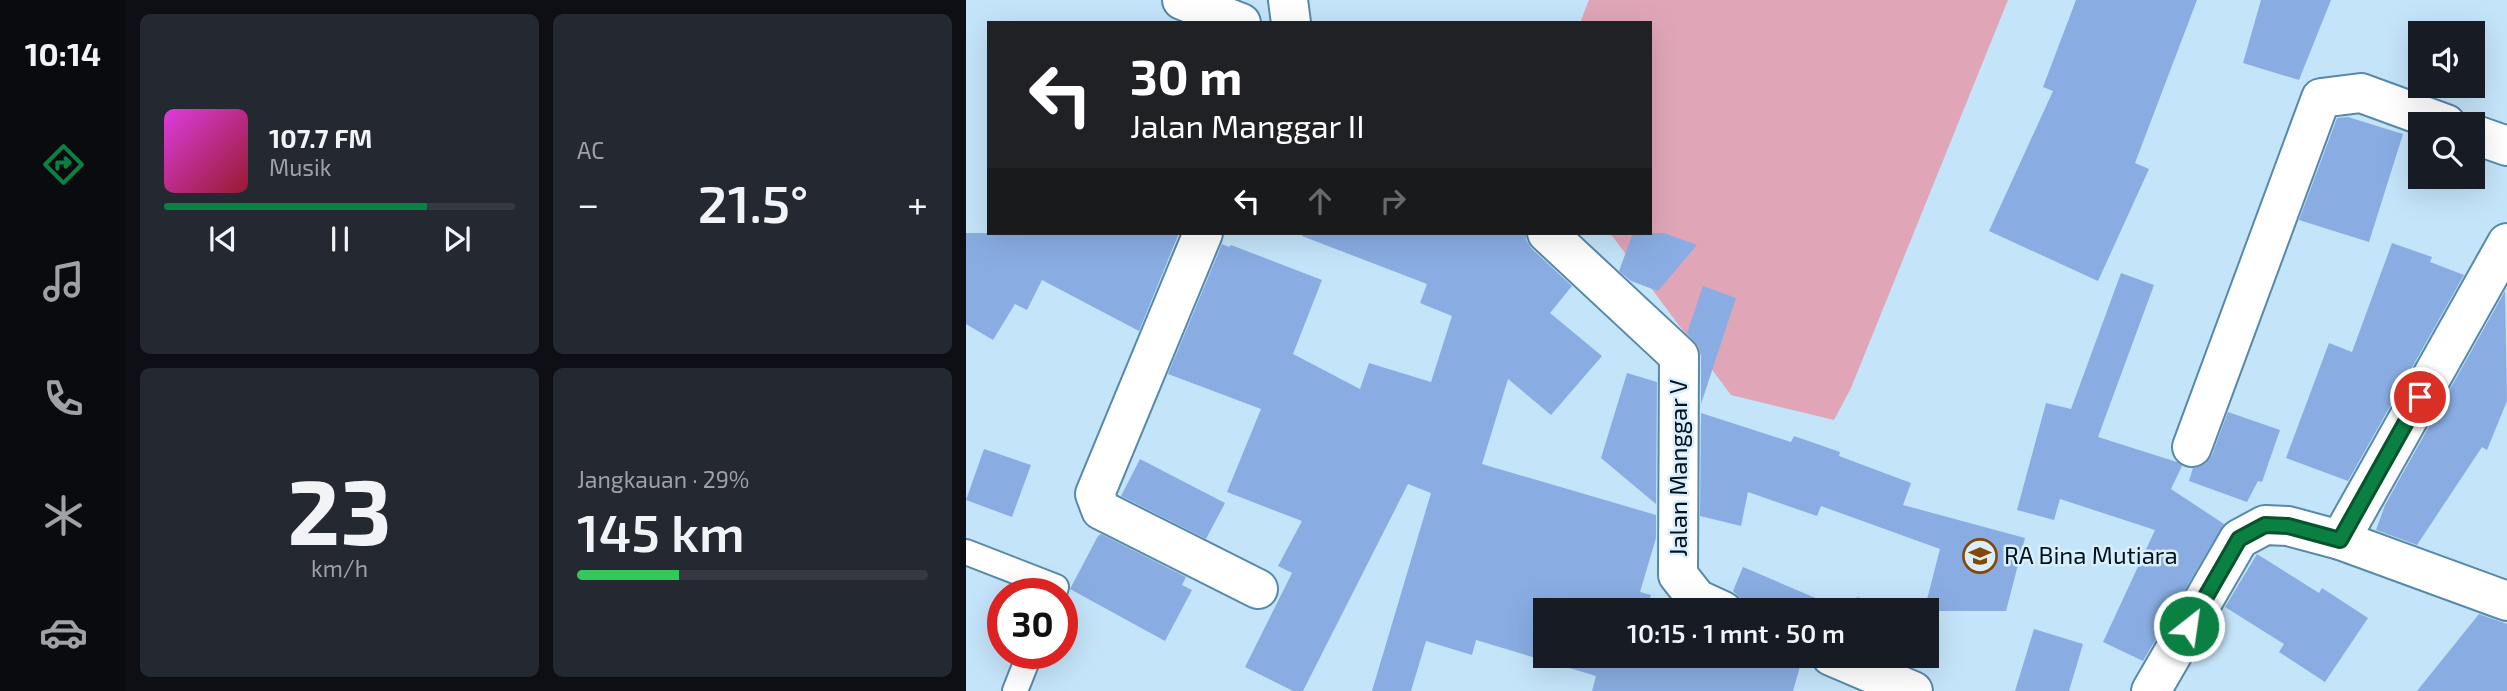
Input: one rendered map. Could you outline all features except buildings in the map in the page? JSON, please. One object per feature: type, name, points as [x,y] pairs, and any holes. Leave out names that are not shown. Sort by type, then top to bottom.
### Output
[{"type":"street","points":[[1182,0],[1236,21]]},
{"type":"street","points":[[1288,0],[1291,21]]},
{"type":"street","points":[[2192,447],[2321,97],[2361,93],[2413,112]]},
{"type":"street","points":[[2485,138],[2507,146]]},
{"type":"street","points":[[1202,235],[1095,494],[1101,510],[1258,589]]},
{"type":"street","name":"Jalan Manggar V","points":[[1549,235],[1679,356],[1678,575],[1696,598]]},
{"type":"street","points":[[2340,540],[2507,243]]},
{"type":"street","points":[[2151,691],[2239,539],[2265,525],[2288,526],[2340,540],[2507,601]]},
{"type":"street","points":[[1859,668],[1913,691]]},
{"type":"lane","points":[[966,552],[1033,578]]},
{"type":"lane","points":[[1016,691],[1024,669]]},
{"type":"shaded area","points":[[1589,0],[2008,0],[1851,388],[1834,420],[1731,395],[1611,235],[1652,235],[1652,21],[1581,21]]},
{"type":"place","name":"RA Bina Mutiara","points":[[1980,556]]},
{"type":"route","points":[[2189,626],[2239,539],[2265,525],[2288,526],[2340,540],[2420,397]]}]
